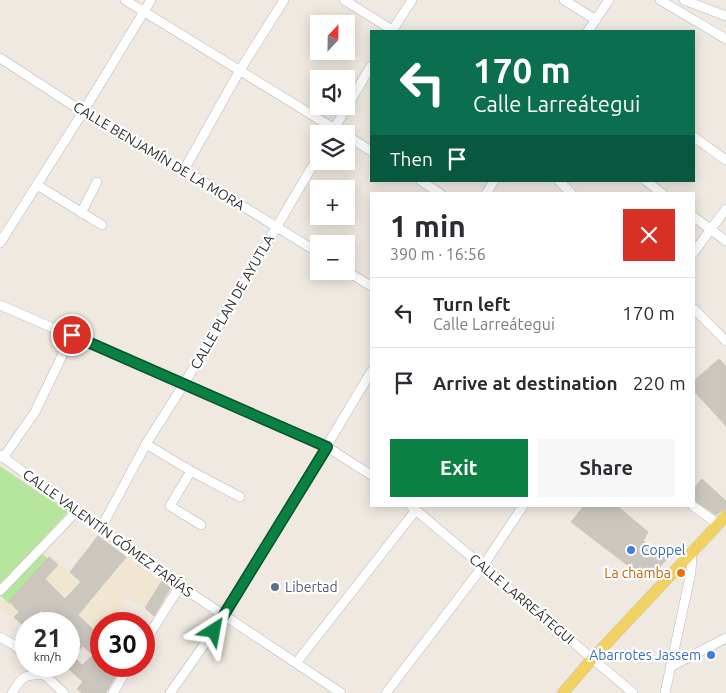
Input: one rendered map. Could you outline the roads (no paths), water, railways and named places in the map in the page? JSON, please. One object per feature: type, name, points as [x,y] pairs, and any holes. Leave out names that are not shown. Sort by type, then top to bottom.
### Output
[{"type":"main road","points":[[563,693],[592,659],[724,519]]},
{"type":"street","points":[[125,0],[240,70],[323,125]]},
{"type":"street","points":[[0,243],[151,0]]},
{"type":"street","points":[[184,170],[240,70],[284,0]]},
{"type":"street","points":[[344,0],[391,30]]},
{"type":"street","points":[[394,30],[412,0]]},
{"type":"street","points":[[564,0],[596,20]]},
{"type":"street","points":[[660,0],[726,39]]},
{"type":"street","points":[[684,0],[726,16]]},
{"type":"street","points":[[589,30],[608,1]]},
{"type":"street","name":"CALLE BENJAMÍN DE LA MORA","points":[[0,58],[83,112],[184,170],[310,247]]},
{"type":"street","points":[[336,125],[370,68]]},
{"type":"street","points":[[695,138],[726,160]]},
{"type":"street","points":[[355,141],[370,150]]},
{"type":"street","name":"CALLE PLAN DE AYUTLA","points":[[101,528],[146,444],[184,384],[310,170]]},
{"type":"street","points":[[81,213],[97,182]]},
{"type":"street","points":[[423,182],[438,192]]},
{"type":"street","points":[[560,182],[570,192]]},
{"type":"street","points":[[647,182],[660,192]]},
{"type":"street","points":[[37,185],[102,226]]},
{"type":"street","points":[[695,251],[726,209]]},
{"type":"street","points":[[695,218],[726,241]]},
{"type":"street","points":[[355,276],[370,285]]},
{"type":"street","points":[[0,305],[327,447],[370,474]]},
{"type":"street","points":[[695,310],[726,341]]},
{"type":"street","points":[[2,456],[35,412],[72,335]]},
{"type":"street","points":[[170,693],[225,615],[370,374]]},
{"type":"street","points":[[146,444],[240,497]]},
{"type":"street","name":"CALLE VALENTÍN GÓMEZ FARÍAS","points":[[2,456],[180,586],[341,693]]},
{"type":"street","points":[[191,471],[170,506],[201,525]]},
{"type":"street","points":[[386,693],[483,566],[521,507]]},
{"type":"street","points":[[695,507],[724,519]]},
{"type":"street","points":[[296,663],[413,508]]},
{"type":"street","name":"CALLE LARREÁTEGUI","points":[[413,508],[633,693]]},
{"type":"street","points":[[0,591],[76,510]]},
{"type":"street","points":[[665,693],[691,572],[692,551]]},
{"type":"street","points":[[155,626],[180,586]]},
{"type":"street","points":[[0,637],[15,647]]},
{"type":"street","points":[[670,667],[725,637]]},
{"type":"street","points":[[12,693],[24,677]]},
{"type":"street","points":[[46,677],[64,693]]},
{"type":"street","points":[[112,693],[122,677]]},
{"type":"place","name":"Coppel","points":[[631,550]]},
{"type":"place","name":"La chamba","points":[[681,573]]},
{"type":"place","name":"Libertad","points":[[275,587]]},
{"type":"place","name":"Abarrotes Jassem","points":[[711,655]]}]
